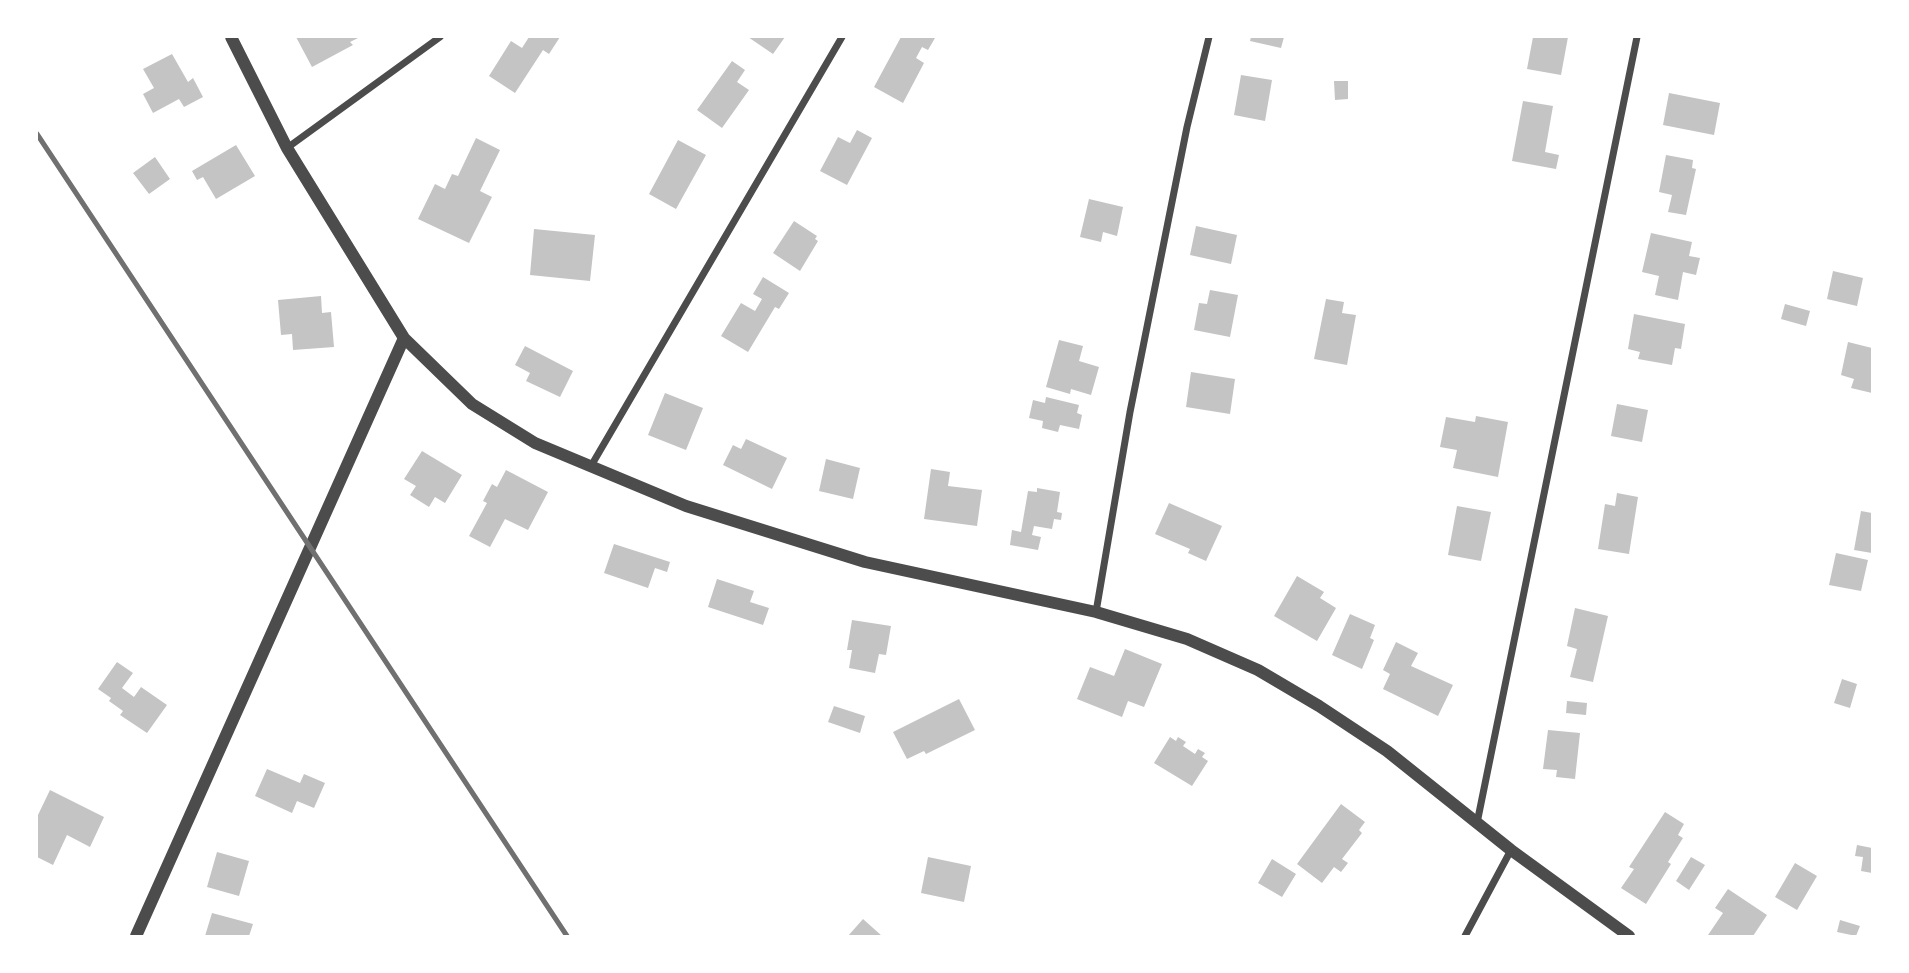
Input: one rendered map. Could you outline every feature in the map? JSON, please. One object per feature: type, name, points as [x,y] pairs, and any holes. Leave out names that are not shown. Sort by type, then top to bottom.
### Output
[{"type":"street","points":[[231,37],[286,148],[404,338],[472,404],[535,443],[686,506],[866,562],[1096,612],[1187,639],[1258,670],[1387,751],[1511,850],[1629,936]]},
{"type":"street","points":[[286,148],[440,37]]},
{"type":"street","points":[[590,467],[842,37]]},
{"type":"street","points":[[1096,612],[1130,412],[1187,127],[1209,37]]},
{"type":"street","points":[[1477,822],[1637,37]]},
{"type":"street","points":[[136,936],[404,338]]},
{"type":"street","points":[[1465,936],[1511,850]]},
{"type":"building","points":[[296,37],[360,37],[350,42],[353,45],[312,67]]},
{"type":"building","points":[[529,37],[560,37],[549,54],[543,50],[515,93],[489,76],[511,41],[522,48]]},
{"type":"building","points":[[748,37],[785,37],[773,54]]},
{"type":"building","points":[[901,37],[935,38],[928,50],[922,47],[916,58],[924,63],[903,103],[874,87]]},
{"type":"building","points":[[1251,37],[1284,37],[1281,48],[1250,41]]},
{"type":"building","points":[[1533,37],[1568,37],[1561,75],[1527,69]]},
{"type":"building","points":[[172,54],[188,82],[193,78],[203,97],[184,107],[179,99],[153,113],[143,94],[154,88],[143,69]]},
{"type":"building","points":[[732,61],[745,70],[737,82],[749,90],[722,128],[697,110]]},
{"type":"building","points":[[1241,75],[1272,80],[1265,121],[1234,115]]},
{"type":"building","points":[[1334,81],[1348,81],[1348,99],[1335,100]]},
{"type":"building","points":[[1669,93],[1720,103],[1714,135],[1663,125]]},
{"type":"building","points":[[1523,101],[1553,106],[1545,152],[1559,155],[1556,169],[1512,161]]},
{"type":"building","points":[[857,130],[872,138],[847,185],[820,171],[838,137],[850,143]]},
{"type":"building","points":[[476,138],[500,150],[480,191],[492,197],[469,243],[418,219],[435,184],[445,189],[452,174],[458,176]]},
{"type":"building","points":[[678,140],[706,155],[676,209],[649,194]]},
{"type":"building","points":[[236,145],[255,176],[216,199],[203,177],[197,180],[192,171]]},
{"type":"building","points":[[1666,155],[1693,160],[1692,168],[1696,169],[1686,215],[1668,212],[1672,195],[1659,192]]},
{"type":"building","points":[[155,157],[170,179],[149,194],[133,173]]},
{"type":"building","points":[[1089,199],[1123,207],[1117,236],[1103,232],[1101,242],[1080,237]]},
{"type":"building","points":[[794,221],[817,236],[815,239],[818,241],[800,271],[773,253]]},
{"type":"building","points":[[1196,226],[1237,235],[1231,264],[1190,255]]},
{"type":"building","points":[[534,229],[595,235],[590,281],[530,275]]},
{"type":"building","points":[[1651,233],[1692,242],[1689,256],[1700,258],[1696,275],[1683,272],[1678,300],[1655,295],[1659,276],[1642,272]]},
{"type":"building","points":[[1833,271],[1863,278],[1857,306],[1827,299]]},
{"type":"building","points":[[763,277],[789,293],[779,309],[775,307],[748,352],[721,336],[741,303],[755,311],[762,299],[753,294]]},
{"type":"building","points":[[1210,290],[1238,295],[1230,337],[1194,330],[1199,303],[1207,304]]},
{"type":"building","points":[[321,296],[322,313],[331,312],[334,347],[293,350],[292,334],[281,335],[278,300]]},
{"type":"building","points":[[1326,299],[1344,302],[1342,313],[1356,315],[1347,365],[1314,359]]},
{"type":"building","points":[[1785,304],[1810,311],[1806,326],[1781,319]]},
{"type":"building","points":[[1634,314],[1685,324],[1681,349],[1675,348],[1672,365],[1638,359],[1640,352],[1628,349]]},
{"type":"building","points":[[1059,340],[1083,346],[1079,361],[1099,367],[1091,395],[1071,389],[1070,394],[1046,387]]},
{"type":"building","points":[[1848,342],[1872,348],[1872,393],[1851,388],[1854,379],[1841,375]]},
{"type":"building","points":[[525,346],[573,371],[560,397],[526,381],[530,373],[515,365]]},
{"type":"building","points":[[1191,372],[1235,379],[1230,414],[1186,407]]},
{"type":"building","points":[[665,393],[703,408],[686,450],[648,435]]},
{"type":"building","points":[[1046,397],[1079,405],[1077,413],[1082,415],[1079,429],[1060,425],[1058,432],[1042,428],[1043,421],[1029,418],[1033,400],[1045,403]]},
{"type":"building","points":[[1617,404],[1648,410],[1642,442],[1611,436]]},
{"type":"building","points":[[1476,416],[1508,422],[1498,477],[1453,468],[1457,450],[1440,447],[1446,417],[1475,422]]},
{"type":"building","points":[[746,439],[787,458],[772,489],[723,465],[733,445],[741,449]]},
{"type":"building","points":[[422,451],[462,475],[445,503],[435,497],[429,507],[410,495],[416,486],[404,479]]},
{"type":"building","points":[[826,459],[860,468],[853,499],[819,491]]},
{"type":"building","points":[[931,469],[950,472],[948,486],[982,490],[977,526],[924,519]]},
{"type":"building","points":[[506,470],[548,492],[528,530],[505,519],[490,547],[469,536],[487,503],[483,501],[492,484],[497,487]]},
{"type":"building","points":[[1037,488],[1060,492],[1057,512],[1062,513],[1061,520],[1054,519],[1052,529],[1034,526],[1032,535],[1041,537],[1038,550],[1010,545],[1012,530],[1021,532],[1028,491],[1037,492]]},
{"type":"building","points":[[1617,493],[1638,497],[1629,554],[1598,549],[1605,504],[1615,506]]},
{"type":"building","points":[[1169,503],[1222,526],[1206,561],[1188,553],[1190,549],[1155,534]]},
{"type":"building","points":[[1457,506],[1491,512],[1481,561],[1448,555]]},
{"type":"building","points":[[1861,511],[1872,513],[1872,553],[1854,550]]},
{"type":"building","points":[[614,544],[670,562],[667,572],[655,568],[648,588],[604,573]]},
{"type":"building","points":[[1836,553],[1868,560],[1861,591],[1829,585]]},
{"type":"building","points":[[1297,576],[1324,592],[1320,598],[1336,608],[1317,641],[1274,616]]},
{"type":"building","points":[[717,579],[754,591],[750,602],[769,608],[763,625],[708,607]]},
{"type":"building","points":[[1575,608],[1608,616],[1593,682],[1570,677],[1577,649],[1567,646]]},
{"type":"building","points":[[1350,614],[1375,625],[1370,638],[1374,640],[1362,669],[1332,655]]},
{"type":"building","points":[[852,620],[891,626],[886,655],[879,654],[875,673],[849,668],[852,650],[847,650]]},
{"type":"building","points":[[1396,642],[1418,653],[1411,666],[1453,685],[1438,716],[1383,689],[1390,674],[1383,670]]},
{"type":"building","points":[[1125,649],[1162,664],[1144,707],[1128,701],[1122,717],[1077,699],[1090,667],[1114,676]]},
{"type":"building","points":[[117,662],[133,673],[122,688],[134,697],[141,687],[167,705],[147,733],[120,715],[123,711],[98,689]]},
{"type":"building","points":[[1842,679],[1857,684],[1850,708],[1834,703]]},
{"type":"building","points":[[959,699],[975,730],[926,754],[924,751],[907,759],[893,732]]},
{"type":"building","points":[[1567,701],[1587,703],[1586,715],[1566,713]]},
{"type":"building","points":[[834,706],[865,716],[860,733],[828,722]]},
{"type":"building","points":[[1548,730],[1580,733],[1575,779],[1556,777],[1557,770],[1543,769]]},
{"type":"building","points":[[1170,737],[1176,741],[1178,737],[1186,742],[1183,746],[1195,754],[1198,749],[1205,753],[1202,757],[1208,761],[1192,786],[1154,763]]},
{"type":"building","points":[[267,769],[300,783],[304,774],[325,783],[314,808],[297,801],[292,813],[255,796]]},
{"type":"building","points":[[50,790],[104,817],[90,847],[67,835],[53,865],[37,857],[37,817]]},
{"type":"building","points":[[1341,804],[1365,822],[1359,830],[1362,833],[1342,859],[1348,863],[1341,872],[1334,867],[1322,883],[1297,864]]},
{"type":"building","points":[[1665,812],[1684,824],[1678,835],[1683,838],[1668,862],[1671,864],[1646,904],[1621,888],[1634,869],[1629,867]]},
{"type":"building","points":[[1857,845],[1872,848],[1872,873],[1861,871],[1863,857],[1855,856]]},
{"type":"building","points":[[217,852],[249,861],[239,896],[207,887]]},
{"type":"building","points":[[928,857],[971,866],[964,902],[921,893]]},
{"type":"building","points":[[1691,857],[1705,865],[1689,890],[1676,881]]},
{"type":"building","points":[[1272,859],[1296,874],[1282,897],[1258,883]]},
{"type":"building","points":[[1795,863],[1817,876],[1797,910],[1775,897]]},
{"type":"building","points":[[1728,889],[1767,915],[1753,936],[1708,935],[1723,913],[1715,908]]},
{"type":"building","points":[[212,913],[253,924],[249,936],[205,936]]},
{"type":"building","points":[[863,919],[882,936],[848,936]]},
{"type":"building","points":[[1840,920],[1860,926],[1856,936],[1837,932]]},
{"type":"railway","points":[[37,134],[567,936]]}]
